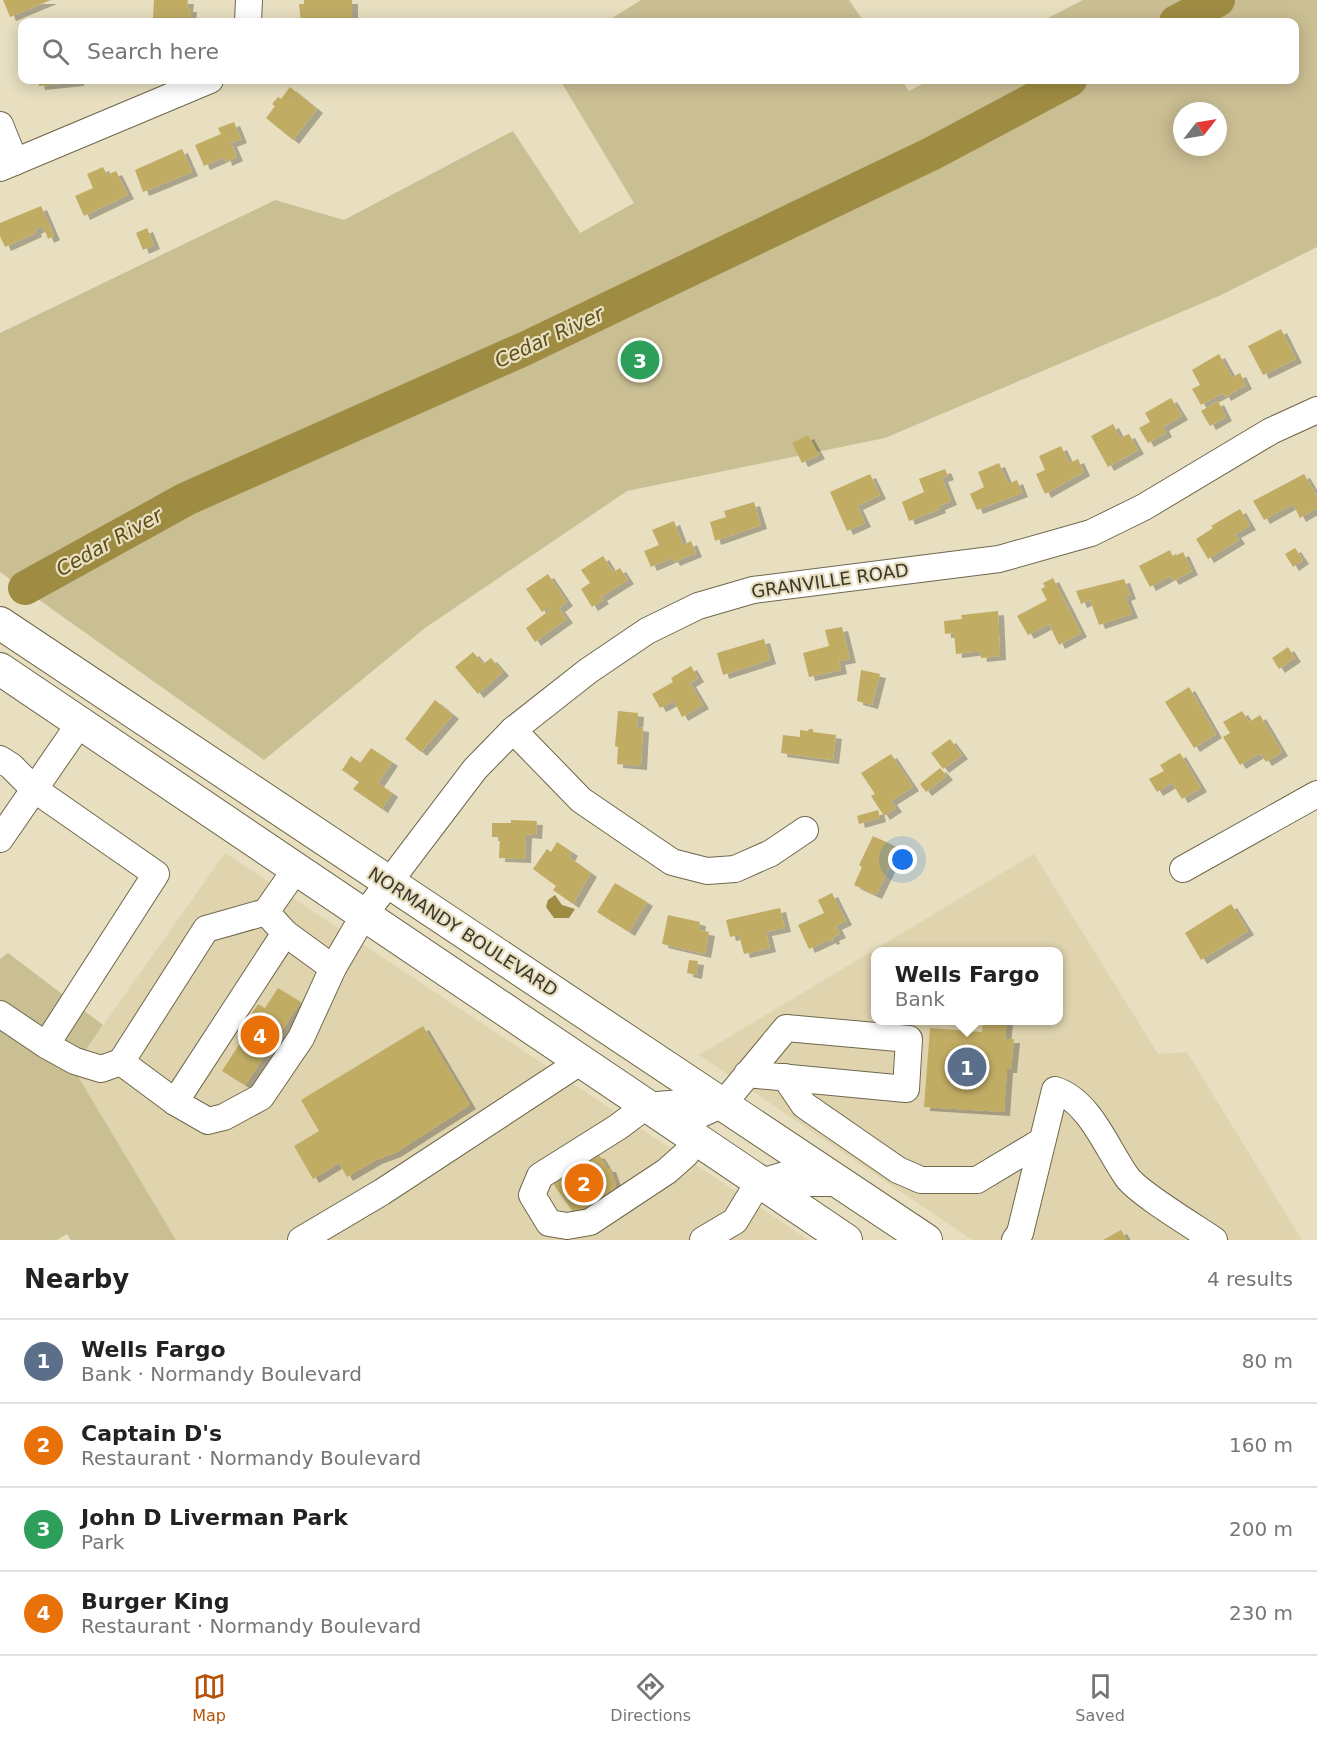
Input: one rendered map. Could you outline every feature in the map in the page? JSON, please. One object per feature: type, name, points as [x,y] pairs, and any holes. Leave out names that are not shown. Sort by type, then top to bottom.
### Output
[{"type":"main road","name":"NORMANDY BOULEVARD","points":[[0,622],[388,883],[927,1240]]},
{"type":"main road","points":[[0,669],[758,1183],[846,1240]]},
{"type":"main road","points":[[80,723],[103,719],[115,722],[165,749],[220,785],[240,783]]},
{"type":"street","points":[[248,18],[249,0]]},
{"type":"street","points":[[0,125],[8,165],[200,84]]},
{"type":"street","name":"GRANVILLE ROAD","points":[[175,1102],[208,1121],[224,1117],[261,1097],[301,1038],[333,968],[364,915],[476,769],[513,730],[588,671],[637,638],[698,606],[753,590],[999,559],[1035,551],[1091,533],[1144,507],[1271,431],[1317,410]]},
{"type":"street","points":[[0,839],[80,723]]},
{"type":"street","points":[[513,730],[581,800],[672,862],[707,871],[735,869],[771,853],[805,830]]},
{"type":"street","points":[[0,759],[11,766],[34,789],[156,874],[46,1045]]},
{"type":"street","points":[[1183,869],[1317,794]]},
{"type":"street","points":[[0,1014],[46,1045],[75,1060],[101,1069],[121,1062],[206,930],[266,912],[296,869]]},
{"type":"street","points":[[266,912],[285,933],[333,968]]},
{"type":"street","points":[[121,1062],[175,1102],[285,933]]},
{"type":"street","points":[[695,1139],[686,1154],[667,1171],[590,1222],[567,1226],[549,1223],[532,1195],[540,1176],[618,1127],[646,1106],[681,1103],[699,1115],[723,1104],[747,1074],[786,1028],[909,1039],[906,1089],[747,1074]]},
{"type":"street","points":[[301,1240],[382,1192],[580,1062]]},
{"type":"street","points":[[785,1077],[804,1105],[898,1170],[921,1180],[977,1180],[1042,1141]]},
{"type":"street","points":[[1015,1240],[1020,1233],[1054,1090],[1068,1094],[1095,1126],[1129,1180],[1214,1240]]},
{"type":"street","points":[[703,1240],[738,1230],[758,1183],[788,1174],[802,1183],[842,1183]]},
{"type":"shaded area","points":[[641,0],[849,0],[861,18],[612,18]]},
{"type":"shaded area","points":[[1083,0],[1317,0],[1317,247],[1219,296],[885,438],[627,491],[425,628],[264,760],[0,572],[0,333],[275,200],[344,220],[513,131],[580,233],[634,203],[562,84],[904,84],[909,91],[922,84],[1299,84],[1299,18],[1048,18]]},
{"type":"shaded area","points":[[225,853],[809,1240],[176,1240],[73,1068]]},
{"type":"shaded area","points":[[1034,854],[1158,1054],[1187,1052],[1302,1240],[972,1240],[699,1055],[871,952],[871,1025],[1063,1025],[1063,947],[879,947]]},
{"type":"shaded area","points":[[555,895],[562,905],[575,909],[569,918],[554,918],[546,907],[548,900]]},
{"type":"shaded area","points":[[8,953],[103,1025],[73,1068],[176,1240],[71,1240],[67,1234],[57,1240],[0,1240],[0,959]]},
{"type":"building","points":[[3,0],[51,0],[10,17]]},
{"type":"building","points":[[154,0],[188,0],[187,8],[191,8],[190,18],[153,18]]},
{"type":"building","points":[[304,0],[352,0],[352,18],[301,18],[299,4],[304,4]]},
{"type":"building","points":[[290,87],[317,109],[293,140],[266,118],[275,106],[272,104],[278,97],[281,99]]},
{"type":"building","points":[[234,122],[241,139],[231,143],[237,157],[226,162],[225,157],[204,166],[195,145],[221,134],[218,128]]},
{"type":"building","points":[[182,149],[192,172],[143,192],[135,170]]},
{"type":"building","points":[[103,167],[107,175],[116,171],[128,195],[84,216],[75,196],[93,188],[87,174]]},
{"type":"building","points":[[41,206],[54,236],[48,239],[43,226],[35,230],[36,233],[5,247],[0,236],[0,223]]},
{"type":"building","points":[[147,228],[154,245],[143,250],[136,233]]},
{"type":"building","points":[[1281,329],[1296,359],[1263,375],[1248,346]]},
{"type":"building","points":[[1219,354],[1232,377],[1240,373],[1246,385],[1225,397],[1223,393],[1201,405],[1192,389],[1200,385],[1192,370]]},
{"type":"building","points":[[1171,398],[1182,416],[1163,427],[1166,433],[1148,443],[1139,428],[1150,422],[1145,413]]},
{"type":"building","points":[[1218,401],[1226,417],[1210,426],[1201,411]]},
{"type":"building","points":[[1113,424],[1120,438],[1129,434],[1138,450],[1108,467],[1091,436]]},
{"type":"building","points":[[808,435],[819,455],[802,463],[792,443]]},
{"type":"building","points":[[1061,446],[1069,463],[1078,459],[1084,472],[1045,494],[1036,474],[1045,470],[1039,456]]},
{"type":"building","points":[[999,463],[1008,484],[1017,480],[1022,493],[977,510],[970,494],[984,487],[978,472]]},
{"type":"building","points":[[945,469],[948,476],[942,478],[951,501],[939,506],[940,509],[909,521],[902,502],[924,492],[919,479]]},
{"type":"building","points":[[870,474],[880,495],[857,506],[865,523],[847,531],[830,492]]},
{"type":"building","points":[[1304,474],[1317,496],[1317,508],[1300,518],[1293,504],[1264,520],[1253,501]]},
{"type":"building","points":[[754,502],[761,525],[715,541],[710,522],[726,517],[724,511]]},
{"type":"building","points":[[1240,509],[1250,526],[1235,534],[1239,540],[1208,559],[1196,539],[1213,528],[1211,526]]},
{"type":"building","points":[[674,521],[683,545],[691,541],[696,553],[674,562],[672,558],[651,567],[644,551],[659,545],[652,530]]},
{"type":"building","points":[[1295,548],[1303,560],[1293,567],[1285,554]]},
{"type":"building","points":[[1170,550],[1173,557],[1183,552],[1192,571],[1173,581],[1170,576],[1150,587],[1139,566]]},
{"type":"building","points":[[603,556],[613,572],[620,568],[628,580],[601,597],[603,600],[592,607],[581,589],[590,583],[581,570]]},
{"type":"building","points":[[548,574],[567,602],[559,608],[567,619],[535,642],[526,628],[550,610],[548,607],[542,612],[526,589]]},
{"type":"building","points":[[1053,578],[1081,633],[1059,645],[1049,624],[1028,635],[1017,616],[1047,600],[1041,589],[1045,587],[1043,583]]},
{"type":"building","points":[[1124,579],[1130,595],[1125,597],[1132,614],[1099,625],[1090,600],[1081,604],[1076,591]]},
{"type":"building","points":[[998,611],[1000,656],[981,658],[980,651],[956,654],[954,633],[945,634],[944,621],[962,619],[961,615]]},
{"type":"building","points":[[842,627],[850,659],[839,661],[841,670],[809,677],[803,653],[829,646],[825,630]]},
{"type":"building","points":[[764,639],[770,660],[723,675],[717,653]]},
{"type":"building","points":[[1288,647],[1295,658],[1279,669],[1272,658]]},
{"type":"building","points":[[473,652],[483,664],[491,658],[503,672],[478,694],[455,667]]},
{"type":"building","points":[[691,666],[698,678],[690,683],[703,705],[682,717],[674,701],[660,708],[652,694],[673,682],[671,678]]},
{"type":"building","points":[[861,670],[880,674],[872,705],[857,701]]},
{"type":"building","points":[[1189,687],[1216,734],[1194,748],[1165,702]]},
{"type":"building","points":[[435,700],[453,715],[421,752],[405,739]]},
{"type":"building","points":[[618,711],[638,713],[637,727],[643,728],[641,766],[617,764],[618,747],[615,746]]},
{"type":"building","points":[[1242,711],[1249,722],[1260,715],[1282,752],[1266,762],[1260,753],[1240,765],[1223,737],[1230,733],[1223,722]]},
{"type":"building","points":[[813,729],[813,732],[836,735],[833,760],[781,753],[783,735],[800,737],[800,730],[808,731]]},
{"type":"building","points":[[950,739],[962,755],[943,769],[931,753]]},
{"type":"building","points":[[371,748],[392,762],[378,783],[392,793],[382,809],[353,789],[359,782],[342,770],[351,756],[360,763]]},
{"type":"building","points":[[1180,753],[1201,788],[1182,799],[1172,783],[1157,792],[1149,779],[1164,771],[1160,765]]},
{"type":"building","points":[[891,754],[913,787],[891,801],[896,808],[884,816],[871,796],[875,794],[861,773]]},
{"type":"building","points":[[940,768],[947,776],[926,792],[920,784]]},
{"type":"building","points":[[878,810],[880,818],[859,824],[857,816]]},
{"type":"building","points":[[511,820],[537,821],[536,835],[526,834],[525,859],[499,858],[500,837],[492,837],[492,823],[511,823]]},
{"type":"building","points":[[873,836],[899,848],[876,895],[854,885],[862,867],[859,865]]},
{"type":"building","points":[[557,842],[572,852],[569,857],[591,873],[573,904],[553,890],[556,886],[533,869],[547,849],[551,852]]},
{"type":"building","points":[[615,883],[647,902],[629,932],[597,912]]},
{"type":"building","points":[[832,893],[846,921],[836,926],[840,934],[833,937],[834,940],[830,939],[809,949],[798,925],[824,913],[818,900]]},
{"type":"building","points":[[1231,904],[1248,931],[1201,960],[1185,933]]},
{"type":"building","points":[[780,908],[785,928],[766,932],[770,948],[744,954],[739,935],[730,937],[726,920]]},
{"type":"building","points":[[668,915],[700,922],[699,930],[709,932],[705,954],[662,944]]},
{"type":"building","points":[[689,960],[698,961],[696,975],[687,973]]},
{"type":"building","points":[[278,988],[301,1002],[281,1032],[283,1034],[276,1044],[274,1042],[245,1085],[222,1071],[242,1040],[236,1037],[258,1004],[265,1008]]},
{"type":"building","points":[[983,1025],[1006,1025],[1005,1039],[1014,1039],[1011,1069],[1007,1069],[1004,1112],[924,1107],[930,1028],[982,1032]]},
{"type":"building","points":[[423,1026],[470,1105],[395,1153],[376,1160],[347,1177],[339,1163],[313,1179],[294,1146],[319,1131],[301,1100]]},
{"type":"building","points":[[590,1153],[599,1155],[607,1168],[610,1168],[616,1185],[613,1193],[580,1214],[573,1212],[552,1182]]},
{"type":"building","points":[[1121,1230],[1127,1240],[1103,1240]]},
{"type":"waterway","name":"Cedar River","points":[[1184,18],[1218,0]]},
{"type":"waterway","name":"Cedar River","points":[[25,588],[186,499],[524,349],[931,154],[1062,84]]},
{"type":"place","name":"John D Liverman Park","points":[[640,360]]},
{"type":"place","name":"Burger King","points":[[260,1035]]},
{"type":"place","name":"Wells Fargo","points":[[967,1067]]},
{"type":"place","name":"Captain D's","points":[[584,1183]]}]
